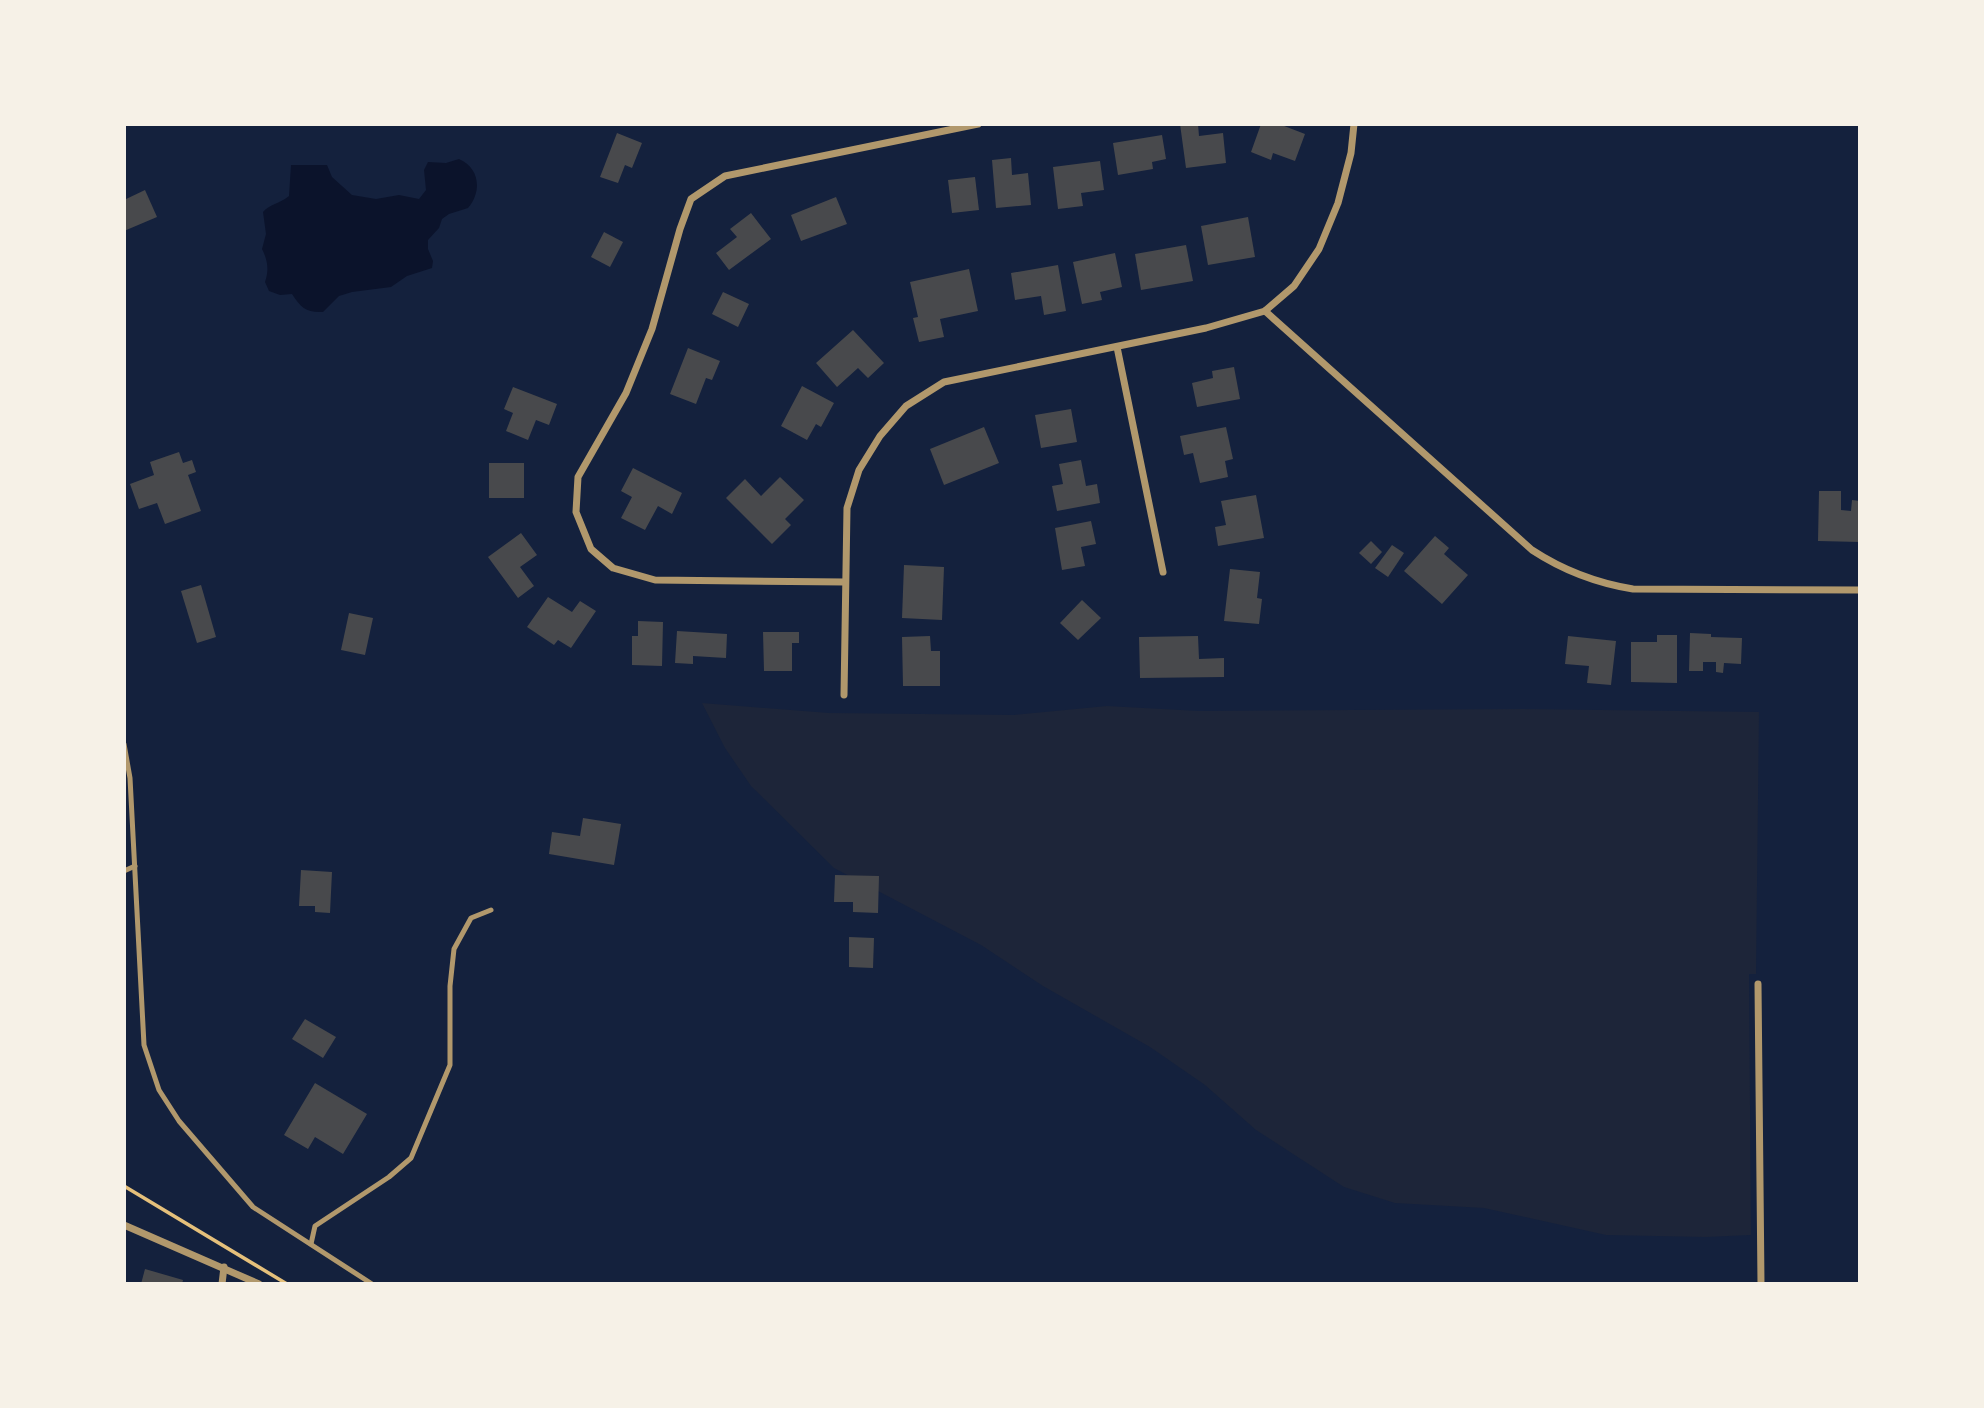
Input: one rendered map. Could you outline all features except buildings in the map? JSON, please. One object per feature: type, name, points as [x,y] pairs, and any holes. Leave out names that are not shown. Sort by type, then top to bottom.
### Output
[{"type":"street","points":[[845,582],[656,580],[613,568],[590,549],[576,512],[578,477],[626,393],[647,342],[691,198],[725,176],[978,124]]},
{"type":"street","points":[[844,695],[847,508],[859,470],[880,436],[906,406],[944,382],[1206,328],[1265,311],[1294,285],[1319,249],[1338,202],[1351,153],[1354,124]]},
{"type":"street","points":[[1265,311],[1532,550],[1559,568],[1604,584],[1633,589],[1860,590]]},
{"type":"street","points":[[1117,347],[1163,572]]},
{"type":"street","points":[[1758,984],[1761,1284]]},
{"type":"street","points":[[124,1225],[259,1284]]},
{"type":"street","points":[[222,1284],[224,1267]]},
{"type":"lane","points":[[124,744],[130,778],[144,1045],[159,1090],[178,1121],[253,1206],[372,1284]]},
{"type":"lane","points":[[124,871],[135,866]]},
{"type":"lane","points":[[311,1244],[315,1226],[389,1177],[411,1158],[450,1065],[450,986],[454,949],[471,918],[491,910]]},
{"type":"path","points":[[124,1186],[287,1284]]},
{"type":"shaded area","points":[[459,159],[475,174],[477,188],[468,208],[442,219],[439,228],[428,240],[432,268],[407,276],[391,287],[339,296],[323,312],[305,309],[292,294],[280,295],[269,291],[265,282],[267,262],[262,249],[266,234],[263,212],[289,196],[291,165],[327,165],[332,177],[352,195],[376,199],[399,195],[419,199],[426,190],[424,170],[428,162],[446,163]]},
{"type":"shaded area","points":[[702,703],[829,713],[1014,715],[1107,706],[1199,711],[1521,709],[1759,712],[1756,974],[1749,974],[1751,1235],[1606,1235],[1484,1208],[1395,1203],[1344,1187],[1256,1130],[1205,1085],[1150,1047],[1043,986],[981,945],[834,868],[751,786],[725,748]]}]
